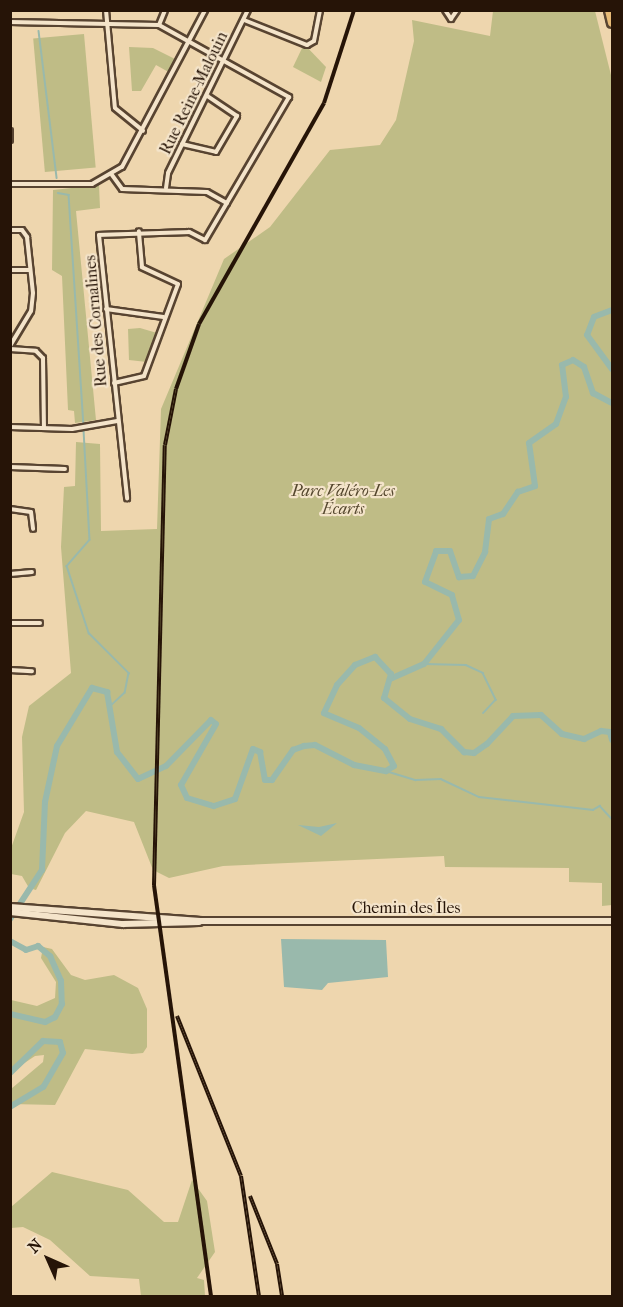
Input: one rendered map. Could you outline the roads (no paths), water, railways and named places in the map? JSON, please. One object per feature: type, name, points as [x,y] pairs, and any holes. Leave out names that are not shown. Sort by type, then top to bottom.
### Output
[{"type":"highway","points":[[609,10],[612,23]]},
{"type":"main road","name":"Chemin des Îles","points":[[10,907],[25,911]]},
{"type":"main road","name":"Chemin des Îles","points":[[10,912],[200,921],[612,921]]},
{"type":"street","points":[[106,10],[116,108],[143,131]]},
{"type":"street","points":[[159,26],[165,10]]},
{"type":"street","points":[[10,184],[92,184],[112,175],[143,131],[192,42],[205,10]]},
{"type":"street","name":"Rue Reine-Malouin","points":[[166,188],[182,144],[248,10]]},
{"type":"street","points":[[244,20],[307,45],[314,41],[320,10]]},
{"type":"street","points":[[446,10],[451,19],[457,10]]},
{"type":"street","points":[[10,22],[107,22],[159,26],[225,60]]},
{"type":"street","name":"Rue des Cornalines","points":[[127,499],[99,234],[139,231],[189,232],[205,240],[289,97],[225,60]]},
{"type":"street","points":[[182,144],[216,152],[237,116],[207,96]]},
{"type":"street","points":[[10,131],[10,140]]},
{"type":"street","points":[[112,175],[123,189],[166,188],[207,192],[227,202]]},
{"type":"street","points":[[10,230],[22,230],[27,237],[31,311],[10,347],[36,351],[43,358],[44,428]]},
{"type":"street","points":[[114,383],[144,376],[163,317],[178,284],[142,267],[139,231]]},
{"type":"street","points":[[10,270],[30,270]]},
{"type":"street","points":[[106,309],[163,317]]},
{"type":"street","points":[[10,427],[44,428],[117,421]]},
{"type":"street","points":[[10,467],[65,469]]},
{"type":"street","points":[[10,509],[31,512],[33,529]]},
{"type":"street","points":[[10,574],[32,572]]},
{"type":"street","points":[[10,623],[40,623]]},
{"type":"street","points":[[10,670],[32,671]]},
{"type":"waterway","points":[[39,31],[57,178]]},
{"type":"waterway","points":[[58,193],[69,195],[84,424]]},
{"type":"waterway","points":[[612,310],[594,317],[587,335],[612,369]]},
{"type":"waterway","points":[[390,679],[424,664],[459,620],[452,595],[425,582],[436,551],[450,551],[459,577],[473,576],[485,552],[489,519],[503,514],[518,492],[535,486],[529,443],[556,424],[566,397],[562,365],[573,360],[584,367],[593,393],[612,403]]},
{"type":"waterway","points":[[84,430],[90,540],[67,566],[89,633],[129,673],[125,693],[111,706]]},
{"type":"waterway","points":[[10,919],[42,870],[45,802],[57,746],[92,688],[107,692],[117,752],[138,779],[166,766],[211,720],[216,724],[181,785],[187,798],[214,806],[235,799],[253,749],[260,752],[265,780],[272,780],[293,750],[304,746],[315,745],[354,765],[386,771],[394,766],[385,749],[359,728],[324,713],[337,685],[355,665],[375,657],[391,674],[384,698],[410,719],[441,729],[464,752],[474,753],[487,744],[513,716],[541,715],[562,734],[584,739],[601,731],[610,732],[612,740]]},
{"type":"waterway","points":[[424,664],[466,665],[483,673],[496,700],[484,713]]},
{"type":"waterway","points":[[386,771],[416,780],[441,779],[479,797],[593,810],[600,806],[612,819]]},
{"type":"waterway","points":[[10,941],[26,950],[38,946],[50,956],[61,981],[62,1004],[55,1017],[45,1022],[10,1014]]},
{"type":"waterway","points":[[10,1073],[43,1041],[60,1042],[63,1053],[43,1087],[10,1107]]},
{"type":"railway","points":[[211,1296],[154,885],[165,445],[176,389],[199,324],[324,103],[354,10]]},
{"type":"railway","points":[[177,1016],[241,1176],[259,1296]]},
{"type":"railway","points":[[250,1196],[277,1264],[282,1296]]},
{"type":"park label","name":"Parc Valéro-Les Écarts","points":[[343,500]]}]
